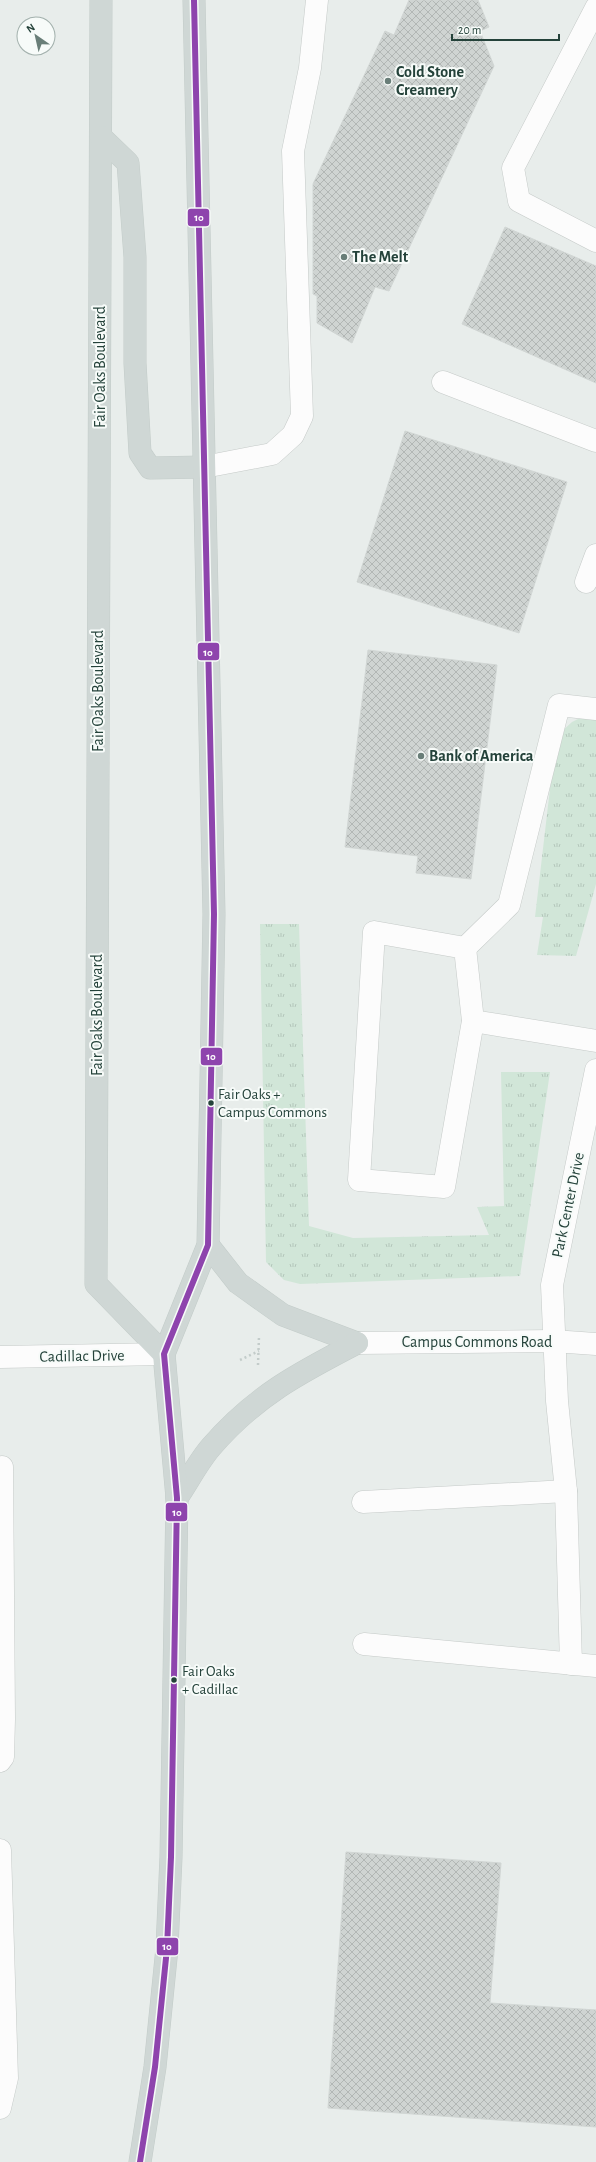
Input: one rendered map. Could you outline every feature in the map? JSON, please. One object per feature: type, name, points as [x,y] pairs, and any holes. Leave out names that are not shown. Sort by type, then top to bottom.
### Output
[{"type":"main road","name":"Fair Oaks Boulevard","points":[[101,0],[96,1284],[164,1354]]},
{"type":"main road","points":[[140,2162],[155,2067],[167,1948],[171,1857],[177,1498],[164,1354],[208,1245],[214,914],[194,0]]},
{"type":"main road","points":[[101,138],[128,163],[135,257],[135,363],[140,453],[150,468],[204,467]]},
{"type":"main road","points":[[208,1245],[238,1283],[283,1315],[357,1343]]},
{"type":"main road","points":[[177,1498],[211,1448],[250,1406],[299,1372],[357,1343]]},
{"type":"street","points":[[204,467],[272,454],[293,435],[302,416],[293,151],[310,68],[317,0]]},
{"type":"street","points":[[596,8],[513,168],[519,202],[596,241]]},
{"type":"street","points":[[443,382],[596,441]]},
{"type":"street","points":[[586,582],[596,555]]},
{"type":"street","points":[[465,948],[509,905],[559,705],[596,709]]},
{"type":"street","points":[[374,932],[465,948],[473,1021],[444,1186],[359,1180],[374,932]]},
{"type":"street","points":[[473,1021],[596,1040]]},
{"type":"street","name":"Park Center Drive","points":[[571,1664],[566,1491],[557,1401],[553,1341],[552,1285],[596,1070]]},
{"type":"street","name":"Campus Commons Road","points":[[357,1343],[553,1341],[596,1344]]},
{"type":"street","name":"Cadillac Drive","points":[[0,1357],[164,1354]]},
{"type":"street","points":[[0,1761],[3,1757],[4,1719],[2,1468]]},
{"type":"street","points":[[363,1502],[566,1491]]},
{"type":"street","points":[[364,1644],[596,1666]]},
{"type":"street","points":[[0,1850],[7,2078],[0,2108]]},
{"type":"path","points":[[259,1331],[258,1365],[260,1370]]},
{"type":"path","points":[[240,1360],[258,1352]]},
{"type":"green space","points":[[588,714],[596,716],[596,884],[576,956],[537,955],[543,917],[535,917],[553,763],[561,732],[572,722]]},
{"type":"green space","points":[[260,924],[299,924],[309,1226],[353,1238],[489,1235],[477,1207],[504,1206],[501,1072],[550,1072],[520,1276],[300,1284],[284,1280],[266,1262]]},
{"type":"building","points":[[409,0],[478,0],[489,27],[480,31],[494,66],[389,291],[375,287],[352,343],[317,323],[317,296],[313,294],[313,184],[385,31],[394,35]]},
{"type":"building","points":[[505,227],[596,266],[596,383],[462,324]]},
{"type":"building","points":[[405,431],[567,482],[519,633],[357,582]]},
{"type":"building","name":"Bank of America","points":[[368,650],[497,665],[471,879],[416,873],[418,856],[345,847]]},
{"type":"building","points":[[346,1852],[501,1863],[490,2003],[596,2010],[596,2127],[328,2108]]},
{"type":"transit line","name":"10","points":[[140,2162],[155,2067],[167,1948],[171,1857],[177,1498],[164,1354],[208,1245],[214,914],[194,0]]},
{"type":"place","name":"Cold Stone Creamery","points":[[388,81]]},
{"type":"place","name":"The Melt","points":[[344,257]]},
{"type":"place","name":"Bank of America","points":[[421,756]]},
{"type":"place","name":"Fair Oaks + Campus Commons","points":[[211,1103]]},
{"type":"place","name":"Fair Oaks + Cadillac","points":[[174,1680]]}]
